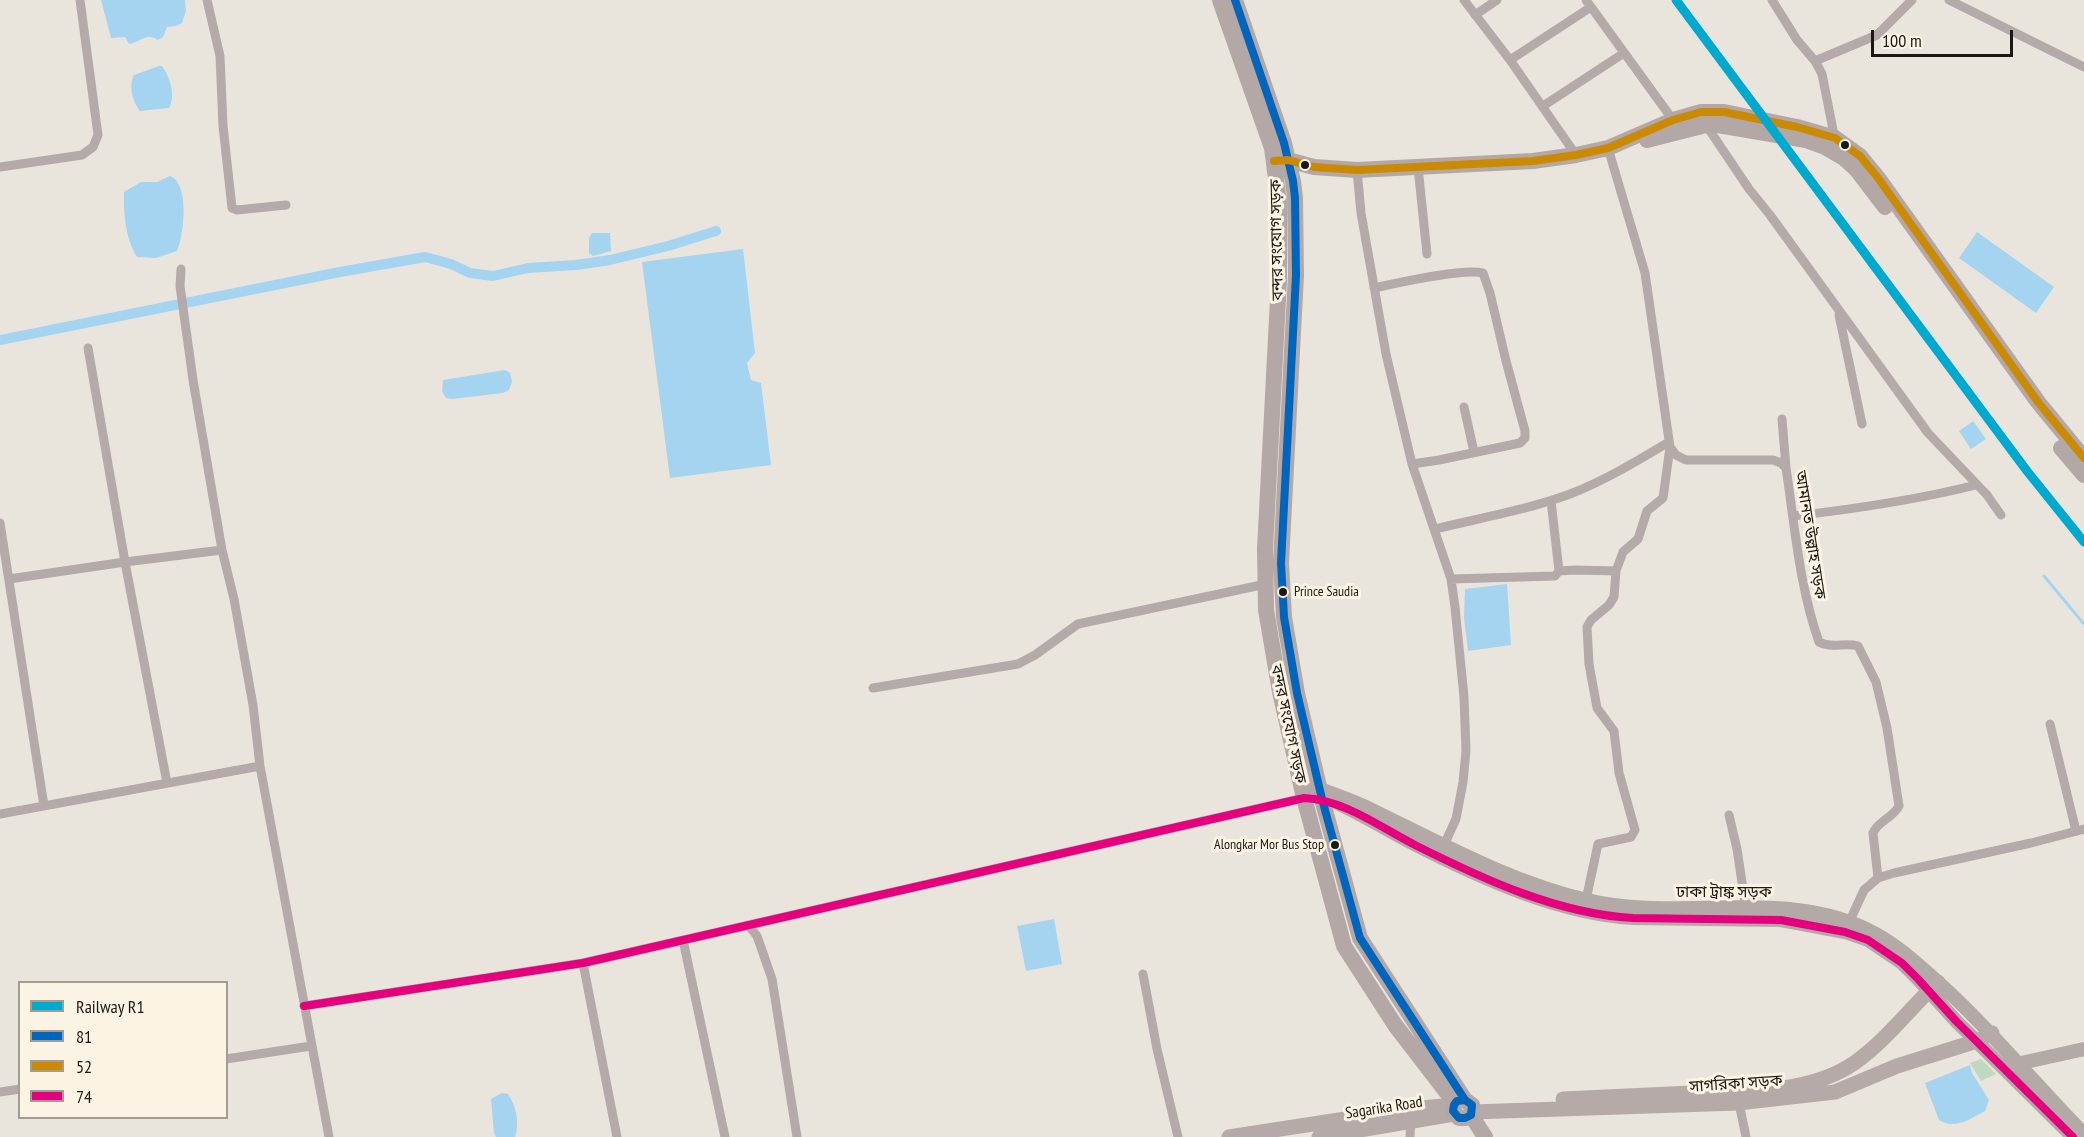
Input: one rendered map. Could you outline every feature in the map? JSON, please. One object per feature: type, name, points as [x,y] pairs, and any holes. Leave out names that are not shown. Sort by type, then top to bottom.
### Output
[{"type":"highway","points":[[1220,0],[1272,148],[1281,160],[1314,167],[1357,170],[1533,160],[1576,155],[1706,125],[1729,126],[1835,145],[1892,215],[2028,408],[2084,475]]},
{"type":"highway","points":[[1235,0],[1281,160]]},
{"type":"highway","points":[[1615,145],[1673,120],[1701,112],[1724,112],[1797,127],[1860,156],[2038,402],[2084,458]]},
{"type":"highway","name":"বন্দর সংযোগ সড়ক","points":[[1281,160],[1278,202],[1279,280],[1266,537],[1266,610],[1280,692],[1344,946],[1395,1024],[1485,1137]]},
{"type":"highway","name":"বন্দর সংযোগ সড়ক","points":[[1281,160],[1295,198],[1296,275],[1281,563],[1284,617],[1297,693],[1321,794],[1360,938],[1463,1109],[1474,1137]]},
{"type":"main road","name":"ঢাকা ট্রাঙ্ক সড়ক","points":[[1304,793],[1321,794],[1369,808],[1444,845],[1545,889],[1586,900],[1625,908],[1784,909],[1847,926],[1934,986],[1992,1033],[2043,1092],[2084,1134]]},
{"type":"main road","name":"ঢাকা ট্রাঙ্ক সড়ক","points":[[1321,794],[1417,846],[1484,876],[1529,894],[1583,911],[1614,917],[1782,920],[1847,926]]},
{"type":"main road","name":"ঢাকা ট্রাঙ্ক সড়ক","points":[[1934,986],[1977,1041],[2073,1137]]},
{"type":"main road","name":"সাগরিকা সড়ক","points":[[1738,1097],[1814,1082],[1851,1066],[1868,1053],[1934,986]]},
{"type":"main road","name":"সাগরিকা সড়ক","points":[[1229,1137],[1411,1123],[1463,1109],[1835,1092],[1897,1066],[1977,1041],[1992,1033]]},
{"type":"main road","points":[[2004,1067],[2084,1049]]},
{"type":"main road","name":"Sagarika Road","points":[[1319,1137],[1411,1123]]},
{"type":"street","points":[[0,167],[82,155],[93,147],[98,135],[80,0]]},
{"type":"street","points":[[207,0],[219,56],[223,126],[232,208],[237,210],[286,205]]},
{"type":"street","points":[[1464,0],[1510,60],[1576,155]]},
{"type":"street","points":[[1475,15],[1497,0]]},
{"type":"street","points":[[1772,0],[1822,74],[1827,89],[1835,145]]},
{"type":"street","points":[[1815,61],[1877,35],[1912,0]]},
{"type":"street","points":[[1949,0],[2084,68]]},
{"type":"street","points":[[1510,60],[1588,4],[1673,120]]},
{"type":"street","points":[[1543,106],[1624,52]]},
{"type":"street","points":[[1706,125],[1749,189],[1928,433],[1987,495],[2001,515]]},
{"type":"street","points":[[1586,900],[1598,843],[1631,837],[1635,830],[1619,773],[1614,731],[1597,708],[1589,664],[1587,627],[1614,597],[1616,571],[1623,552],[1638,539],[1647,511],[1663,498],[1669,444],[1645,273],[1615,145]]},
{"type":"street","points":[[1418,167],[1427,254]]},
{"type":"street","points":[[1357,170],[1361,213],[1386,354],[1412,464],[1451,579],[1461,655],[1466,751],[1456,819],[1444,845]]},
{"type":"street","points":[[181,269],[180,286],[184,314],[222,550],[234,599],[253,705],[260,766],[329,1137]]},
{"type":"street","points":[[1374,288],[1477,271],[1483,273],[1525,431],[1525,438],[1520,442],[1412,464]]},
{"type":"street","points":[[1837,310],[1862,424]]},
{"type":"street","points":[[88,348],[166,783]]},
{"type":"street","points":[[1464,407],[1474,452]]},
{"type":"street","points":[[1782,418],[1786,468]]},
{"type":"street","points":[[1435,529],[1551,501],[1611,475],[1669,444]]},
{"type":"street","name":"আমানত উল্লাহ সড়ক","points":[[1669,444],[1676,455],[1686,460],[1773,460],[1786,468],[1799,568],[1808,612],[1819,642],[1826,646],[1849,644],[1858,646],[1876,682],[1887,728],[1899,806],[1895,814],[1876,827],[1873,833],[1878,878]]},
{"type":"street","points":[[1793,516],[1857,509],[1976,485]]},
{"type":"street","points":[[1451,579],[1555,576],[1559,571],[1551,501]]},
{"type":"street","points":[[0,524],[44,806]]},
{"type":"street","points":[[9,579],[222,550]]},
{"type":"street","points":[[1559,571],[1616,571]]},
{"type":"street","points":[[873,688],[1018,664],[1035,655],[1078,624],[1266,584]]},
{"type":"street","points":[[1847,926],[1864,890],[1878,878],[2080,830],[2050,724]]},
{"type":"street","points":[[0,814],[260,766]]},
{"type":"street","points":[[304,1006],[583,963],[1304,793]]},
{"type":"street","points":[[1729,815],[1737,849],[1746,909]]},
{"type":"street","points":[[748,925],[757,936],[772,979],[797,1137]]},
{"type":"street","points":[[683,940],[725,1137]]},
{"type":"street","points":[[583,963],[616,1137]]},
{"type":"street","points":[[1143,974],[1157,1049],[1178,1137]]},
{"type":"street","points":[[228,1059],[312,1046]]},
{"type":"street","points":[[0,1092],[18,1089]]},
{"type":"street","points":[[1738,1097],[1746,1137]]},
{"type":"green space","points":[[1981,1059],[1996,1074],[1981,1081],[1970,1063]]},
{"type":"water","points":[[101,0],[185,0],[186,11],[182,23],[167,27],[163,37],[158,40],[147,37],[129,44],[125,37],[111,38]]},
{"type":"water","points":[[162,66],[170,81],[172,98],[169,108],[140,111],[132,94],[132,79],[134,75]]},
{"type":"water","points":[[170,176],[181,188],[183,199],[182,234],[177,251],[156,258],[137,257],[126,226],[124,192],[141,182],[157,182]]},
{"type":"water","points":[[1977,232],[2054,287],[2036,313],[1959,258]]},
{"type":"water","points":[[592,233],[610,233],[611,251],[593,256],[589,253],[589,238]]},
{"type":"water","points":[[743,249],[755,353],[747,363],[751,380],[761,383],[771,465],[670,478],[642,262]]},
{"type":"water","points":[[505,370],[510,373],[512,382],[509,390],[503,393],[452,399],[446,398],[442,391],[443,380]]},
{"type":"water","points":[[1973,421],[1986,439],[1971,449],[1959,431]]},
{"type":"water","points":[[1507,584],[1511,645],[1468,651],[1464,618],[1465,589]]},
{"type":"water","points":[[1054,919],[1062,964],[1026,971],[1017,926]]},
{"type":"water","points":[[1970,1065],[1972,1073],[1989,1100],[1985,1111],[1957,1124],[1945,1123],[1939,1120],[1925,1083]]},
{"type":"water","points":[[502,1093],[508,1094],[515,1109],[517,1126],[515,1137],[496,1137],[494,1133],[491,1099]]},
{"type":"waterway","points":[[0,340],[425,257],[451,264],[470,273],[493,276],[528,268],[610,260],[668,246],[716,231]]},
{"type":"waterway","points":[[2044,576],[2084,624]]},
{"type":"rail line","name":"R1","points":[[1676,0],[2027,471],[2084,542]]},
{"type":"transit line","name":"81","points":[[1235,0],[1284,143],[1295,198],[1296,275],[1281,563],[1284,617],[1297,693],[1322,799],[1360,938],[1465,1100],[1472,1105],[1471,1115],[1459,1118],[1453,1111],[1454,1105],[1457,1101],[1465,1100]]},
{"type":"transit line","name":"52","points":[[1274,161],[1288,160],[1314,167],[1357,170],[1533,161],[1608,148],[1673,120],[1701,112],[1724,112],[1797,127],[1835,138],[1860,156],[1878,178],[2038,402],[2084,458]]},
{"type":"transit line","name":"74","points":[[304,1006],[583,963],[1304,798],[1349,809],[1468,871],[1522,893],[1577,910],[1633,918],[1781,920],[1845,932],[1868,940],[1902,963],[1956,1021],[2073,1137]]},
{"type":"place","name":"Prince Saudia","points":[[1283,592]]},
{"type":"place","name":"Alongkar Mor Bus Stop","points":[[1335,845]]}]
